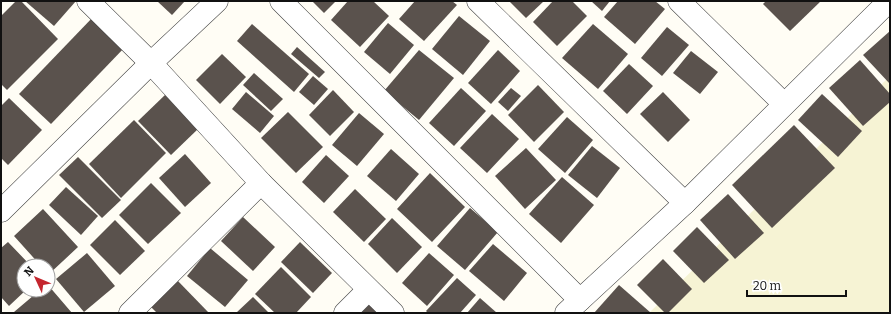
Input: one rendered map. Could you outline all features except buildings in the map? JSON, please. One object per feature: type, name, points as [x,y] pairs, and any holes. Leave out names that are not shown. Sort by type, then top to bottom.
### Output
[{"type":"street","points":[[88,1],[151,63],[261,183],[393,313]]},
{"type":"street","points":[[1,211],[151,63],[217,1]]},
{"type":"street","points":[[281,1],[573,306],[685,203],[889,1]]},
{"type":"street","points":[[478,1],[685,203]]},
{"type":"street","points":[[684,2],[784,104]]},
{"type":"street","points":[[130,313],[261,183]]},
{"type":"street","points":[[345,313],[368,290]]},
{"type":"shaded area","points":[[890,76],[890,313],[649,313]]}]
